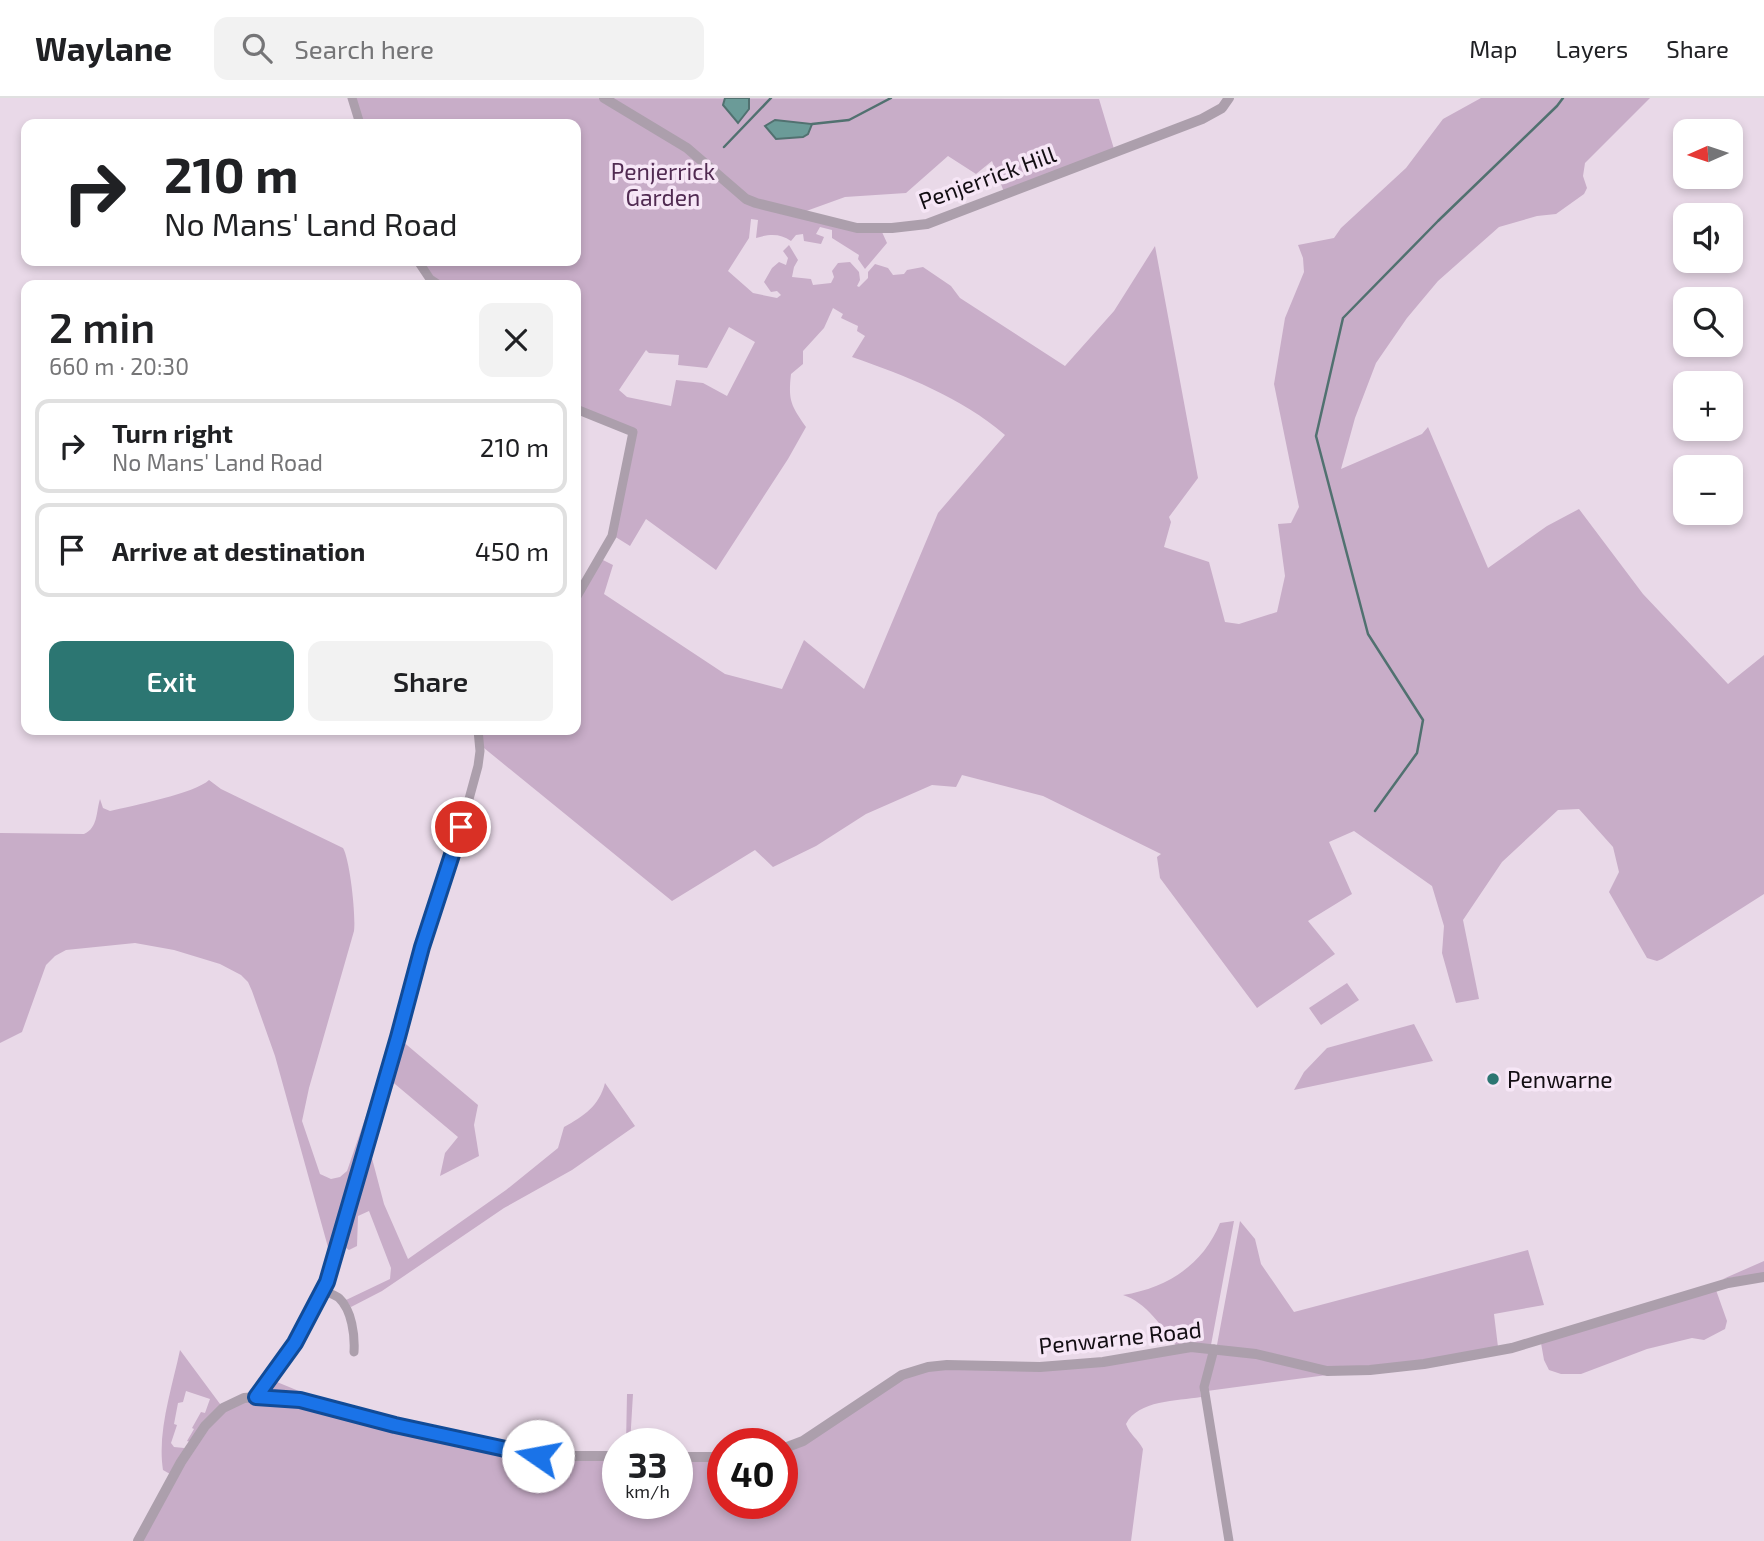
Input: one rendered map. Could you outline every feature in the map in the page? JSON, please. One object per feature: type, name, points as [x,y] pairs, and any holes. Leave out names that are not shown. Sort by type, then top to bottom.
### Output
[{"type":"street","points":[[352,98],[358,119]]},
{"type":"street","name":"Penjerrick Hill","points":[[604,98],[687,148],[746,199],[768,208],[857,228],[927,224],[1202,119],[1222,108],[1229,98]]},
{"type":"street","points":[[581,411],[634,432],[612,536],[581,589]]},
{"type":"street","points":[[256,1397],[295,1343],[324,1290],[422,947],[464,816],[480,758],[478,735]]},
{"type":"street","name":"Penwarne Road","points":[[798,1443],[902,1375],[929,1367],[947,1364],[1040,1367],[1103,1362],[1191,1347],[1256,1354],[1327,1371],[1370,1370],[1424,1364],[1512,1348],[1728,1283],[1764,1277]]},
{"type":"street","points":[[324,1290],[339,1299],[346,1308],[353,1329],[354,1352]]},
{"type":"street","points":[[1214,1349],[1204,1387],[1229,1541]]},
{"type":"street","points":[[138,1541],[188,1450],[205,1426],[216,1413],[244,1398],[300,1400],[395,1425],[538,1456],[602,1456]]},
{"type":"green space","name":"Penjerrick Garden","points":[[354,98],[1099,99],[1114,149],[1004,192],[992,161],[976,174],[948,156],[906,193],[845,197],[798,214],[882,232],[887,243],[865,269],[858,259],[859,255],[832,238],[832,230],[820,227],[816,234],[824,237],[821,244],[804,241],[803,234],[796,235],[791,241],[774,235],[756,238],[758,220],[751,219],[749,238],[728,271],[753,293],[777,298],[781,295],[777,291],[771,292],[764,282],[779,262],[786,265],[788,258],[783,251],[789,245],[798,260],[792,277],[811,279],[813,285],[831,283],[834,277],[832,271],[838,263],[850,262],[859,272],[859,287],[868,278],[868,272],[875,264],[888,268],[893,275],[923,267],[951,286],[960,298],[1065,366],[1114,311],[1155,246],[1198,478],[1169,517],[1171,522],[1164,547],[1209,562],[1225,622],[1239,624],[1277,612],[1285,576],[1278,524],[1291,523],[1299,507],[1274,384],[1285,318],[1304,272],[1298,245],[1334,238],[1341,228],[1406,168],[1443,119],[1481,98],[1650,98],[1585,163],[1583,176],[1587,188],[1584,194],[1556,214],[1537,216],[1499,227],[1438,281],[1407,318],[1376,363],[1355,418],[1341,469],[1422,434],[1428,427],[1488,568],[1547,526],[1579,509],[1643,594],[1728,684],[1764,655],[1764,894],[1662,959],[1657,961],[1647,958],[1609,892],[1619,872],[1613,847],[1579,809],[1558,810],[1502,862],[1463,920],[1479,999],[1456,1003],[1442,953],[1444,926],[1432,886],[1354,831],[1329,842],[1352,894],[1308,921],[1335,954],[1257,1008],[1160,878],[1157,857],[1161,854],[1043,796],[962,775],[956,787],[932,785],[866,814],[816,846],[773,867],[755,850],[672,901],[484,748],[480,735],[581,735],[581,591],[601,559],[613,565],[604,594],[725,674],[782,689],[804,640],[864,689],[938,513],[1005,435],[970,409],[951,399],[913,380],[852,357],[865,336],[857,331],[858,326],[841,318],[843,314],[833,308],[824,328],[803,351],[803,364],[791,374],[792,402],[806,427],[716,570],[646,519],[630,546],[614,536],[636,434],[581,408],[581,280],[437,280],[426,266],[581,266],[581,119],[360,119]],"holes":[[[729,327],[755,342],[727,396],[703,383],[676,380],[671,406],[627,397],[619,390],[646,350],[649,353],[679,355],[678,365],[707,368]]]},
{"type":"green space","points":[[209,780],[221,789],[343,848],[346,854],[352,888],[354,931],[302,1121],[320,1174],[331,1179],[340,1177],[347,1171],[368,1110],[376,1101],[331,1258],[275,1056],[252,991],[241,975],[220,964],[174,950],[135,943],[66,950],[46,965],[22,1032],[0,1043],[0,833],[84,834],[94,824],[100,799],[103,808],[110,811],[191,790]]},
{"type":"green space","points":[[1347,983],[1359,1000],[1321,1025],[1309,1008]]},
{"type":"green space","points":[[1414,1024],[1433,1061],[1294,1090],[1304,1072],[1327,1048]]},
{"type":"green space","points":[[401,1040],[478,1105],[474,1125],[479,1156],[440,1176],[445,1153],[458,1137],[389,1079]]},
{"type":"green space","points":[[605,1083],[635,1126],[572,1170],[504,1208],[382,1291],[351,1307],[346,1300],[390,1279],[391,1268],[369,1211],[358,1216],[357,1246],[349,1250],[340,1244],[369,1147],[384,1204],[408,1259],[506,1190],[558,1148],[564,1127],[590,1110]]},
{"type":"green space","points":[[1234,1221],[1211,1345],[1177,1347],[1146,1309],[1123,1295],[1154,1287],[1182,1272],[1204,1251],[1220,1223]]},
{"type":"green space","points":[[1240,1221],[1255,1239],[1261,1264],[1294,1312],[1528,1250],[1544,1305],[1494,1314],[1498,1347],[1391,1365],[1328,1367],[1217,1345]]},
{"type":"green space","points":[[1764,1261],[1764,1273],[1723,1279]]},
{"type":"green space","points":[[1716,1290],[1727,1321],[1725,1329],[1704,1340],[1692,1338],[1647,1349],[1581,1374],[1561,1374],[1549,1370],[1544,1360],[1541,1343]]},
{"type":"green space","points":[[180,1350],[223,1408],[236,1401],[277,1397],[538,1458],[602,1458],[602,1519],[693,1519],[693,1459],[707,1459],[707,1519],[798,1519],[798,1442],[903,1377],[929,1369],[1040,1369],[1192,1350],[1210,1351],[1200,1389],[1201,1397],[1149,1406],[1139,1410],[1126,1424],[1143,1449],[1131,1541],[138,1541],[170,1474],[163,1470],[162,1455],[166,1410]],"holes":[[[186,1391],[210,1399],[205,1413],[201,1412],[192,1428],[194,1429],[187,1441],[190,1442],[186,1452],[184,1448],[174,1447],[171,1443],[177,1425],[174,1424],[178,1403],[183,1402]]]},
{"type":"green space","points":[[1216,1352],[1255,1358],[1327,1375],[1207,1391]]},
{"type":"green space","points":[[272,1380],[311,1396],[308,1398],[268,1393],[266,1390]]},
{"type":"green space","points":[[627,1394],[633,1394],[631,1428],[626,1428]]},
{"type":"shaded area","points":[[725,98],[749,98],[749,109],[738,123],[723,105]]},
{"type":"shaded area","points":[[775,120],[812,124],[808,134],[803,137],[776,139],[765,126]]},
{"type":"waterway","points":[[724,147],[771,98]]},
{"type":"waterway","points":[[812,124],[849,120],[891,98]]},
{"type":"waterway","points":[[1375,811],[1417,753],[1423,720],[1368,634],[1316,436],[1343,318],[1563,98]]},
{"type":"place","name":"Penwarne","points":[[1493,1079]]},
{"type":"route","points":[[461,827],[422,947],[327,1282],[295,1343],[256,1397],[300,1400],[324,1405],[395,1425],[538,1456]]}]
